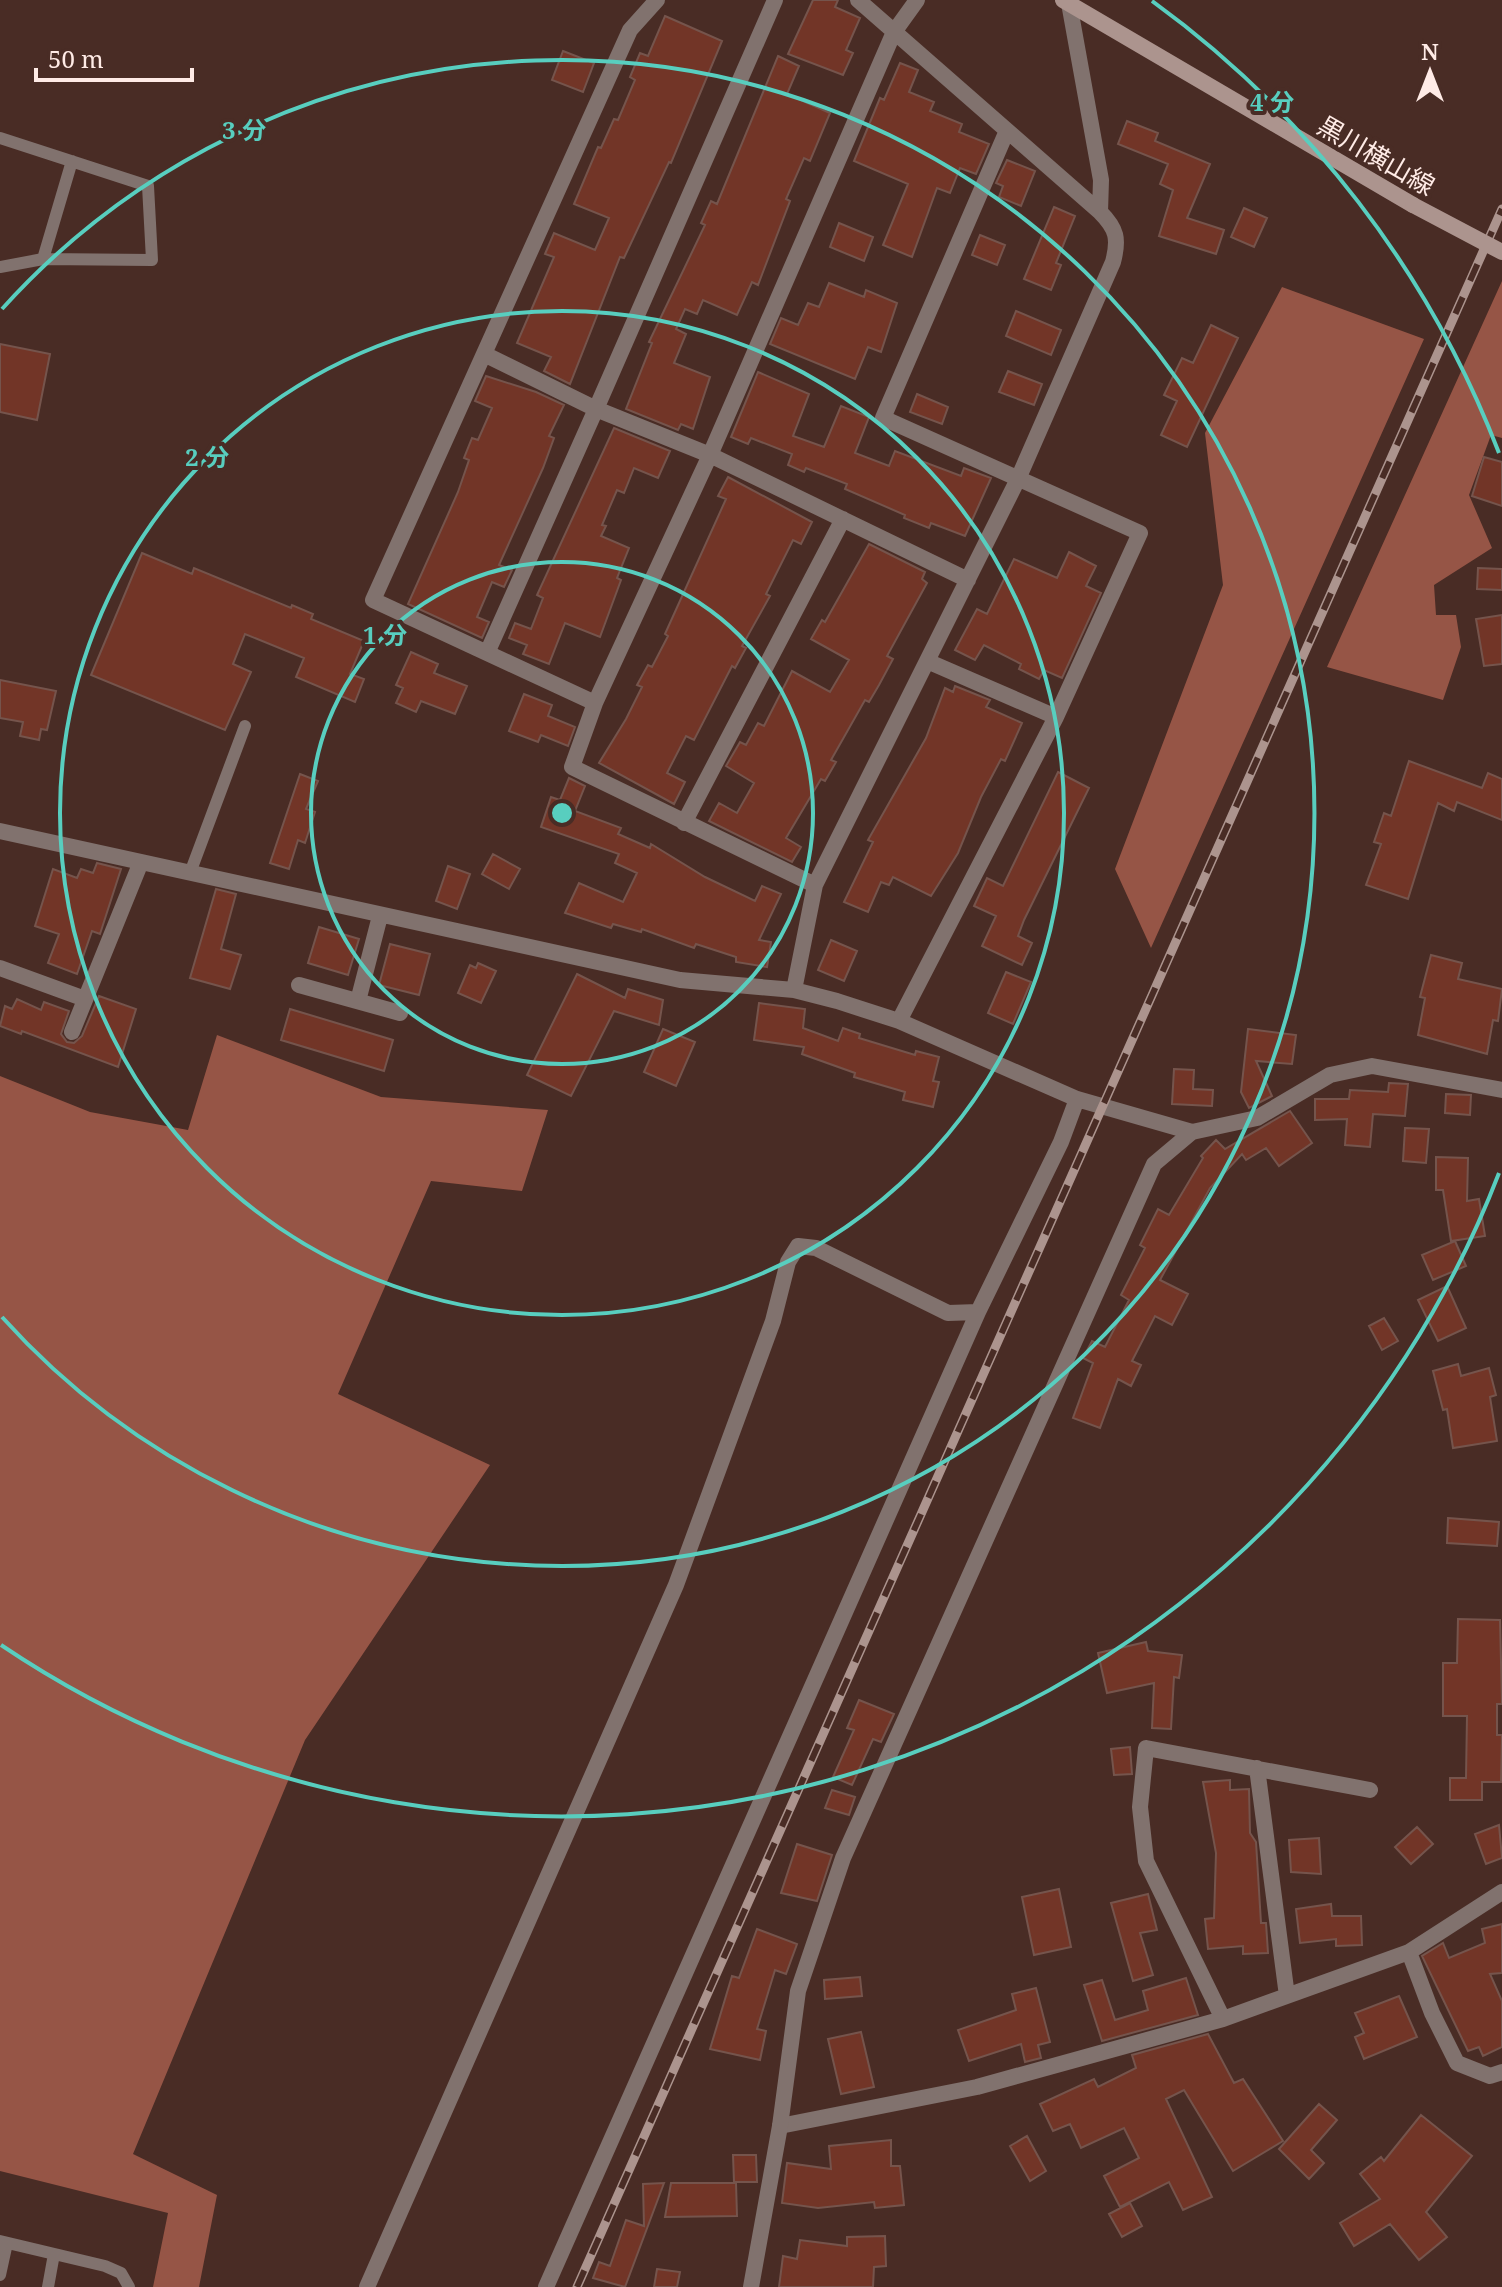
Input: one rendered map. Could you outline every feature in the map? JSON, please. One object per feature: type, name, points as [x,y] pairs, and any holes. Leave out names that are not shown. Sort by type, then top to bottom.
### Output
[{"type":"main road","name":"黒川横山線","points":[[1066,2],[1413,205],[1502,252]]},
{"type":"street","points":[[595,703],[373,600],[630,30],[657,0]]},
{"type":"street","points":[[487,653],[775,0]]},
{"type":"street","points":[[794,990],[815,885],[1018,479],[1113,262],[1117,237],[1114,226],[1100,212],[1006,133],[858,0]]},
{"type":"street","points":[[815,885],[572,767],[595,703],[710,455],[894,32],[917,0]]},
{"type":"street","points":[[1066,2],[1101,180],[1100,212]]},
{"type":"street","points":[[899,1021],[1056,717],[1140,533],[883,418],[1006,133]]},
{"type":"street","points":[[484,354],[596,409],[710,455],[968,580]]},
{"type":"street","points":[[684,823],[843,519]]},
{"type":"street","points":[[927,661],[1056,717]]},
{"type":"street","points":[[0,831],[680,980],[794,990],[899,1021],[1077,1099],[1192,1132]]},
{"type":"street","points":[[72,1032],[141,862]]},
{"type":"street","points":[[358,1001],[380,916]]},
{"type":"street","points":[[0,968],[85,999]]},
{"type":"street","points":[[299,985],[400,1013]]},
{"type":"street","points":[[751,2287],[780,2126],[798,1991],[843,1858],[1154,1164],[1192,1132],[1257,1118],[1330,1075],[1372,1066],[1502,1090]]},
{"type":"street","points":[[546,2287],[978,1312],[1061,1142],[1077,1099]]},
{"type":"street","points":[[367,2287],[676,1585],[798,1246],[816,1248],[948,1313],[978,1312]]},
{"type":"street","points":[[1223,2019],[1146,1861],[1140,1807],[1146,1748],[1370,1790]]},
{"type":"street","points":[[1257,1768],[1287,1996]]},
{"type":"street","points":[[780,2126],[977,2087],[1223,2019],[1409,1952],[1502,1892]]},
{"type":"street","points":[[1409,1952],[1432,2013],[1457,2063],[1490,2076],[1502,2072]]},
{"type":"lane","points":[[0,138],[148,186],[152,260],[43,259],[0,267]]},
{"type":"lane","points":[[43,259],[72,161]]},
{"type":"lane","points":[[190,873],[245,726]]},
{"type":"lane","points":[[0,2275],[3,2242],[105,2266],[121,2273],[129,2287]]},
{"type":"lane","points":[[48,2287],[54,2254]]},
{"type":"shaded area","points":[[1502,281],[1502,438],[1491,435],[1469,495],[1492,548],[1434,585],[1436,615],[1456,615],[1461,647],[1443,700],[1327,667]]},
{"type":"shaded area","points":[[1282,287],[1424,339],[1151,948],[1115,869],[1223,585],[1205,433]]},
{"type":"shaded area","points":[[217,1035],[381,1097],[548,1110],[522,1191],[431,1181],[338,1394],[490,1465],[305,1740],[133,2154],[217,2195],[199,2287],[153,2287],[168,2213],[0,2171],[0,1076],[90,1112],[188,1130]]},
{"type":"building","points":[[813,0],[838,0],[835,7],[860,18],[846,50],[853,53],[843,75],[788,54]]},
{"type":"building","points":[[665,16],[722,41],[671,163],[624,258],[620,257],[570,384],[544,371],[551,357],[517,343],[554,257],[545,254],[554,233],[595,250],[609,218],[574,204],[598,147],[601,148],[614,119],[618,120],[635,80],[630,77],[640,53],[648,56]]},
{"type":"building","points":[[563,51],[594,63],[583,92],[552,80]]},
{"type":"building","points":[[778,56],[799,66],[787,94],[830,113],[810,161],[804,158],[786,199],[790,201],[758,285],[752,282],[737,315],[703,300],[697,314],[685,309],[676,329],[686,334],[674,363],[710,377],[693,429],[681,424],[678,430],[626,409],[652,343],[649,342],[705,225],[701,223],[711,201],[717,204]]},
{"type":"building","points":[[900,63],[918,70],[909,92],[934,102],[930,111],[962,124],[959,132],[989,144],[976,174],[960,168],[950,193],[937,188],[912,257],[883,245],[908,184],[854,161],[880,98],[884,100]]},
{"type":"building","points":[[1127,121],[1158,133],[1155,141],[1210,164],[1187,218],[1224,230],[1216,254],[1159,236],[1173,190],[1160,184],[1168,164],[1118,144]]},
{"type":"building","points":[[1007,160],[1035,171],[1021,206],[999,197],[1003,186],[996,183]]},
{"type":"building","points":[[1054,207],[1075,216],[1056,263],[1061,265],[1051,290],[1024,279]]},
{"type":"building","points":[[1244,208],[1267,218],[1254,247],[1231,237]]},
{"type":"building","points":[[839,223],[873,237],[864,261],[830,247]]},
{"type":"building","points":[[980,235],[1005,245],[997,265],[972,255]]},
{"type":"building","points":[[829,283],[864,297],[866,290],[897,303],[881,352],[868,347],[855,379],[770,344],[781,318],[798,325],[808,303],[819,307]]},
{"type":"building","points":[[1016,311],[1061,330],[1051,355],[1006,336]]},
{"type":"building","points":[[1211,325],[1238,338],[1187,447],[1161,435],[1177,401],[1164,395],[1182,358],[1193,363]]},
{"type":"building","points":[[0,344],[50,354],[37,420],[0,412]]},
{"type":"building","points":[[1008,371],[1042,384],[1034,405],[999,392]]},
{"type":"building","points":[[758,372],[809,394],[793,436],[824,447],[841,406],[869,417],[855,453],[889,466],[895,451],[961,476],[964,468],[991,478],[965,536],[931,523],[929,528],[904,518],[905,515],[845,489],[847,484],[806,468],[804,472],[788,465],[792,454],[751,438],[748,444],[731,437]]},
{"type":"building","points":[[486,376],[536,392],[564,405],[549,436],[554,438],[543,468],[499,565],[512,570],[504,587],[492,582],[477,617],[489,622],[482,638],[408,604],[458,492],[469,460],[464,458],[472,438],[478,440],[492,408],[475,401]]},
{"type":"building","points":[[917,394],[948,407],[942,424],[910,412]]},
{"type":"building","points":[[614,428],[670,451],[658,478],[634,468],[624,493],[617,490],[602,525],[606,526],[601,536],[629,548],[600,637],[565,623],[549,664],[523,654],[527,645],[509,638],[515,623],[531,629],[543,598],[537,595]]},
{"type":"building","points":[[1484,457],[1502,462],[1502,506],[1472,496]]},
{"type":"building","points":[[728,477],[812,522],[801,544],[793,540],[766,594],[770,596],[742,646],[746,648],[735,668],[732,666],[694,740],[686,736],[667,773],[685,782],[674,804],[599,763],[642,687],[637,685],[648,665],[652,667],[668,636],[665,634],[726,499],[718,496]]},
{"type":"building","points":[[869,544],[925,572],[922,579],[927,583],[887,656],[893,659],[879,685],[869,702],[865,700],[831,760],[836,762],[825,781],[821,779],[786,838],[801,847],[792,862],[709,821],[719,803],[737,813],[754,783],[726,766],[740,742],[746,745],[758,723],[764,726],[792,671],[830,692],[849,660],[811,639],[822,620],[825,622]]},
{"type":"building","points":[[1069,552],[1096,566],[1086,586],[1101,593],[1062,678],[1044,670],[1039,679],[1019,669],[1021,664],[984,645],[975,660],[955,650],[977,609],[987,614],[1014,559],[1057,578]]},
{"type":"building","points":[[142,553],[192,574],[194,568],[291,608],[292,605],[313,614],[311,619],[364,641],[350,674],[364,679],[355,702],[296,677],[304,658],[245,634],[233,664],[251,672],[225,730],[91,675]]},
{"type":"building","points":[[1478,568],[1502,569],[1502,590],[1477,589]]},
{"type":"building","points":[[1502,615],[1502,664],[1484,666],[1476,619]]},
{"type":"building","points":[[411,652],[438,664],[434,673],[467,686],[455,714],[421,701],[416,712],[396,703],[403,688],[396,685]]},
{"type":"building","points":[[0,680],[56,691],[47,730],[41,729],[39,740],[20,736],[23,722],[0,718]]},
{"type":"building","points":[[955,686],[990,700],[986,707],[1022,723],[1005,761],[1001,759],[981,797],[958,853],[931,896],[893,877],[889,885],[881,882],[868,912],[844,902],[873,842],[868,840],[926,738],[945,688],[953,692]]},
{"type":"building","points":[[524,694],[552,705],[548,716],[575,727],[568,746],[541,735],[538,742],[509,731]]},
{"type":"building","points":[[1409,761],[1482,788],[1488,773],[1502,779],[1502,820],[1457,802],[1454,811],[1438,803],[1408,899],[1366,885],[1381,844],[1374,842],[1384,813],[1391,816]]},
{"type":"building","points":[[1058,772],[1089,788],[1024,920],[1018,936],[1032,943],[1022,965],[982,946],[996,916],[974,906],[987,878],[1003,886]]},
{"type":"building","points":[[300,774],[318,781],[306,809],[315,812],[305,843],[298,840],[289,869],[270,863]]},
{"type":"building","points":[[569,778],[585,786],[575,811],[621,828],[618,834],[650,848],[651,844],[705,877],[755,901],[762,886],[781,894],[759,940],[771,942],[767,967],[736,962],[736,957],[696,944],[694,948],[642,929],[641,932],[613,924],[611,928],[565,913],[579,883],[623,902],[637,873],[615,863],[619,854],[541,827],[551,797],[560,800]]},
{"type":"building","points":[[493,854],[520,869],[509,889],[482,874]]},
{"type":"building","points":[[97,863],[121,869],[100,934],[92,931],[77,974],[48,963],[59,934],[35,926],[53,869],[77,878],[81,869],[93,873]]},
{"type":"building","points":[[448,866],[470,874],[457,909],[436,901]]},
{"type":"building","points":[[216,889],[236,894],[221,949],[241,955],[230,989],[190,978]]},
{"type":"building","points":[[319,927],[359,939],[348,975],[308,963]]},
{"type":"building","points":[[831,940],[857,951],[844,981],[818,970]]},
{"type":"building","points":[[390,944],[430,954],[419,995],[379,985]]},
{"type":"building","points":[[1431,955],[1462,963],[1458,979],[1502,989],[1498,1021],[1493,1020],[1487,1054],[1418,1035],[1425,998],[1420,997]]},
{"type":"building","points":[[478,963],[496,971],[481,1003],[458,993],[470,965],[476,968]]},
{"type":"building","points":[[1006,972],[1031,982],[1013,1024],[988,1013]]},
{"type":"building","points":[[577,974],[625,998],[628,989],[663,1000],[659,1025],[614,1011],[571,1096],[527,1075]]},
{"type":"building","points":[[99,996],[136,1009],[118,1067],[22,1031],[21,1034],[0,1026],[5,1006],[12,1009],[17,999],[41,1010],[44,1002],[69,1011],[61,1034],[67,1042],[74,1043],[82,1036]]},
{"type":"building","points":[[759,1003],[805,1009],[803,1028],[838,1041],[843,1028],[860,1034],[859,1038],[915,1055],[916,1051],[939,1057],[933,1081],[939,1082],[933,1107],[903,1100],[905,1092],[854,1077],[855,1073],[802,1054],[804,1047],[754,1040]]},
{"type":"building","points":[[290,1009],[393,1040],[384,1071],[281,1040]]},
{"type":"building","points":[[663,1029],[695,1042],[676,1086],[644,1072]]},
{"type":"building","points":[[1248,1029],[1296,1035],[1292,1064],[1256,1061],[1272,1096],[1249,1108],[1241,1092]]},
{"type":"building","points":[[1174,1069],[1194,1070],[1193,1089],[1213,1090],[1212,1106],[1172,1104]]},
{"type":"building","points":[[1389,1083],[1408,1084],[1405,1116],[1373,1114],[1370,1147],[1345,1145],[1347,1119],[1315,1120],[1315,1099],[1349,1099],[1350,1090],[1388,1092]]},
{"type":"building","points":[[1446,1094],[1471,1095],[1470,1115],[1445,1113]]},
{"type":"building","points":[[1290,1111],[1312,1143],[1279,1166],[1266,1148],[1246,1160],[1242,1154],[1210,1188],[1160,1280],[1188,1294],[1172,1325],[1155,1316],[1132,1361],[1141,1365],[1131,1386],[1118,1379],[1100,1428],[1073,1418],[1093,1363],[1083,1358],[1092,1341],[1105,1347],[1129,1300],[1121,1295],[1145,1248],[1140,1245],[1158,1209],[1169,1215],[1203,1158],[1201,1156],[1216,1140],[1225,1149]]},
{"type":"building","points":[[1405,1128],[1429,1129],[1426,1163],[1403,1161]]},
{"type":"building","points":[[1436,1157],[1468,1158],[1467,1201],[1479,1199],[1485,1236],[1451,1241],[1443,1190],[1436,1190]]},
{"type":"building","points":[[1455,1241],[1466,1266],[1433,1280],[1422,1255]]},
{"type":"building","points":[[1447,1286],[1466,1328],[1438,1341],[1418,1300]]},
{"type":"building","points":[[1384,1318],[1398,1341],[1382,1350],[1369,1326]]},
{"type":"building","points":[[1458,1364],[1461,1376],[1489,1368],[1496,1395],[1490,1397],[1497,1441],[1453,1448],[1447,1409],[1443,1410],[1433,1371]]},
{"type":"building","points":[[1448,1518],[1499,1522],[1497,1546],[1447,1543]]},
{"type":"building","points":[[1458,1619],[1500,1620],[1502,1704],[1497,1704],[1497,1735],[1502,1735],[1501,1782],[1482,1782],[1482,1800],[1450,1800],[1450,1778],[1466,1778],[1467,1716],[1443,1716],[1443,1663],[1457,1663]]},
{"type":"building","points":[[1146,1642],[1148,1651],[1182,1655],[1179,1678],[1174,1677],[1171,1729],[1152,1728],[1154,1683],[1107,1693],[1098,1653]]},
{"type":"building","points":[[859,1700],[894,1714],[881,1742],[873,1739],[852,1785],[833,1777],[854,1730],[847,1728]]},
{"type":"building","points":[[1130,1747],[1132,1774],[1114,1775],[1111,1749]]},
{"type":"building","points":[[1230,1780],[1230,1790],[1249,1789],[1250,1833],[1256,1842],[1261,1923],[1266,1923],[1268,1953],[1243,1954],[1243,1946],[1208,1949],[1205,1919],[1214,1918],[1216,1853],[1203,1782]]},
{"type":"building","points":[[832,1790],[855,1797],[849,1815],[825,1808]]},
{"type":"building","points":[[1499,1825],[1502,1858],[1486,1864],[1475,1834]]},
{"type":"building","points":[[1417,1827],[1433,1844],[1411,1864],[1395,1847]]},
{"type":"building","points":[[1319,1838],[1321,1874],[1291,1872],[1289,1840]]},
{"type":"building","points":[[797,1844],[832,1855],[817,1901],[781,1893]]},
{"type":"building","points":[[1059,1889],[1071,1947],[1034,1955],[1022,1897]]},
{"type":"building","points":[[1148,1894],[1157,1930],[1140,1933],[1153,1975],[1133,1981],[1111,1903]]},
{"type":"building","points":[[1331,1904],[1332,1916],[1361,1916],[1362,1945],[1336,1946],[1336,1939],[1300,1943],[1296,1909]]},
{"type":"building","points":[[1502,1924],[1502,1973],[1490,1974],[1502,2001],[1502,2047],[1483,2056],[1479,2047],[1468,2051],[1422,1956],[1443,1943],[1449,1958],[1485,1943],[1482,1929]]},
{"type":"building","points":[[757,1929],[797,1944],[786,1974],[775,1970],[757,2029],[766,2031],[760,2060],[710,2049],[732,1976],[739,1978]]},
{"type":"building","points":[[860,1977],[862,1996],[825,1999],[824,1980]]},
{"type":"building","points":[[1186,1978],[1198,2015],[1102,2041],[1084,1985],[1102,1980],[1115,2020],[1148,2010],[1143,1991]]},
{"type":"building","points":[[1036,1988],[1050,2042],[1038,2045],[1041,2058],[1025,2062],[1021,2044],[969,2061],[958,2030],[1016,2010],[1012,1994]]},
{"type":"building","points":[[1399,1996],[1417,2037],[1364,2059],[1355,2037],[1364,2033],[1355,2013]]},
{"type":"building","points":[[861,2032],[874,2087],[841,2094],[828,2039]]},
{"type":"building","points":[[1208,2034],[1234,2083],[1243,2079],[1283,2141],[1233,2171],[1184,2090],[1166,2099],[1212,2197],[1183,2210],[1169,2182],[1120,2207],[1104,2176],[1139,2158],[1124,2128],[1081,2148],[1070,2124],[1053,2131],[1040,2104],[1094,2079],[1098,2087],[1136,2068],[1132,2055]]},
{"type":"building","points":[[1319,2104],[1337,2120],[1311,2150],[1324,2163],[1309,2179],[1279,2149]]},
{"type":"building","points":[[1421,2115],[1472,2156],[1426,2212],[1447,2237],[1419,2260],[1390,2224],[1354,2246],[1340,2223],[1380,2199],[1360,2174],[1381,2157],[1384,2161]]},
{"type":"building","points":[[1027,2136],[1046,2171],[1030,2181],[1010,2146]]},
{"type":"building","points":[[891,2140],[891,2166],[900,2166],[904,2205],[875,2208],[874,2202],[818,2208],[782,2203],[787,2163],[831,2169],[829,2146]]},
{"type":"building","points":[[733,2155],[756,2155],[757,2182],[734,2182]]},
{"type":"building","points":[[664,2183],[625,2287],[593,2278],[599,2262],[610,2266],[626,2220],[644,2226],[643,2184]]},
{"type":"building","points":[[671,2183],[736,2183],[737,2216],[665,2217]]},
{"type":"building","points":[[1130,2203],[1142,2226],[1122,2237],[1109,2214]]},
{"type":"building","points":[[885,2236],[886,2266],[874,2267],[873,2287],[779,2287],[783,2256],[797,2259],[800,2240],[847,2246],[847,2237]]},
{"type":"building","points":[[657,2269],[680,2272],[677,2287],[654,2287]]},
{"type":"railway","points":[[577,2287],[1502,209]]}]
